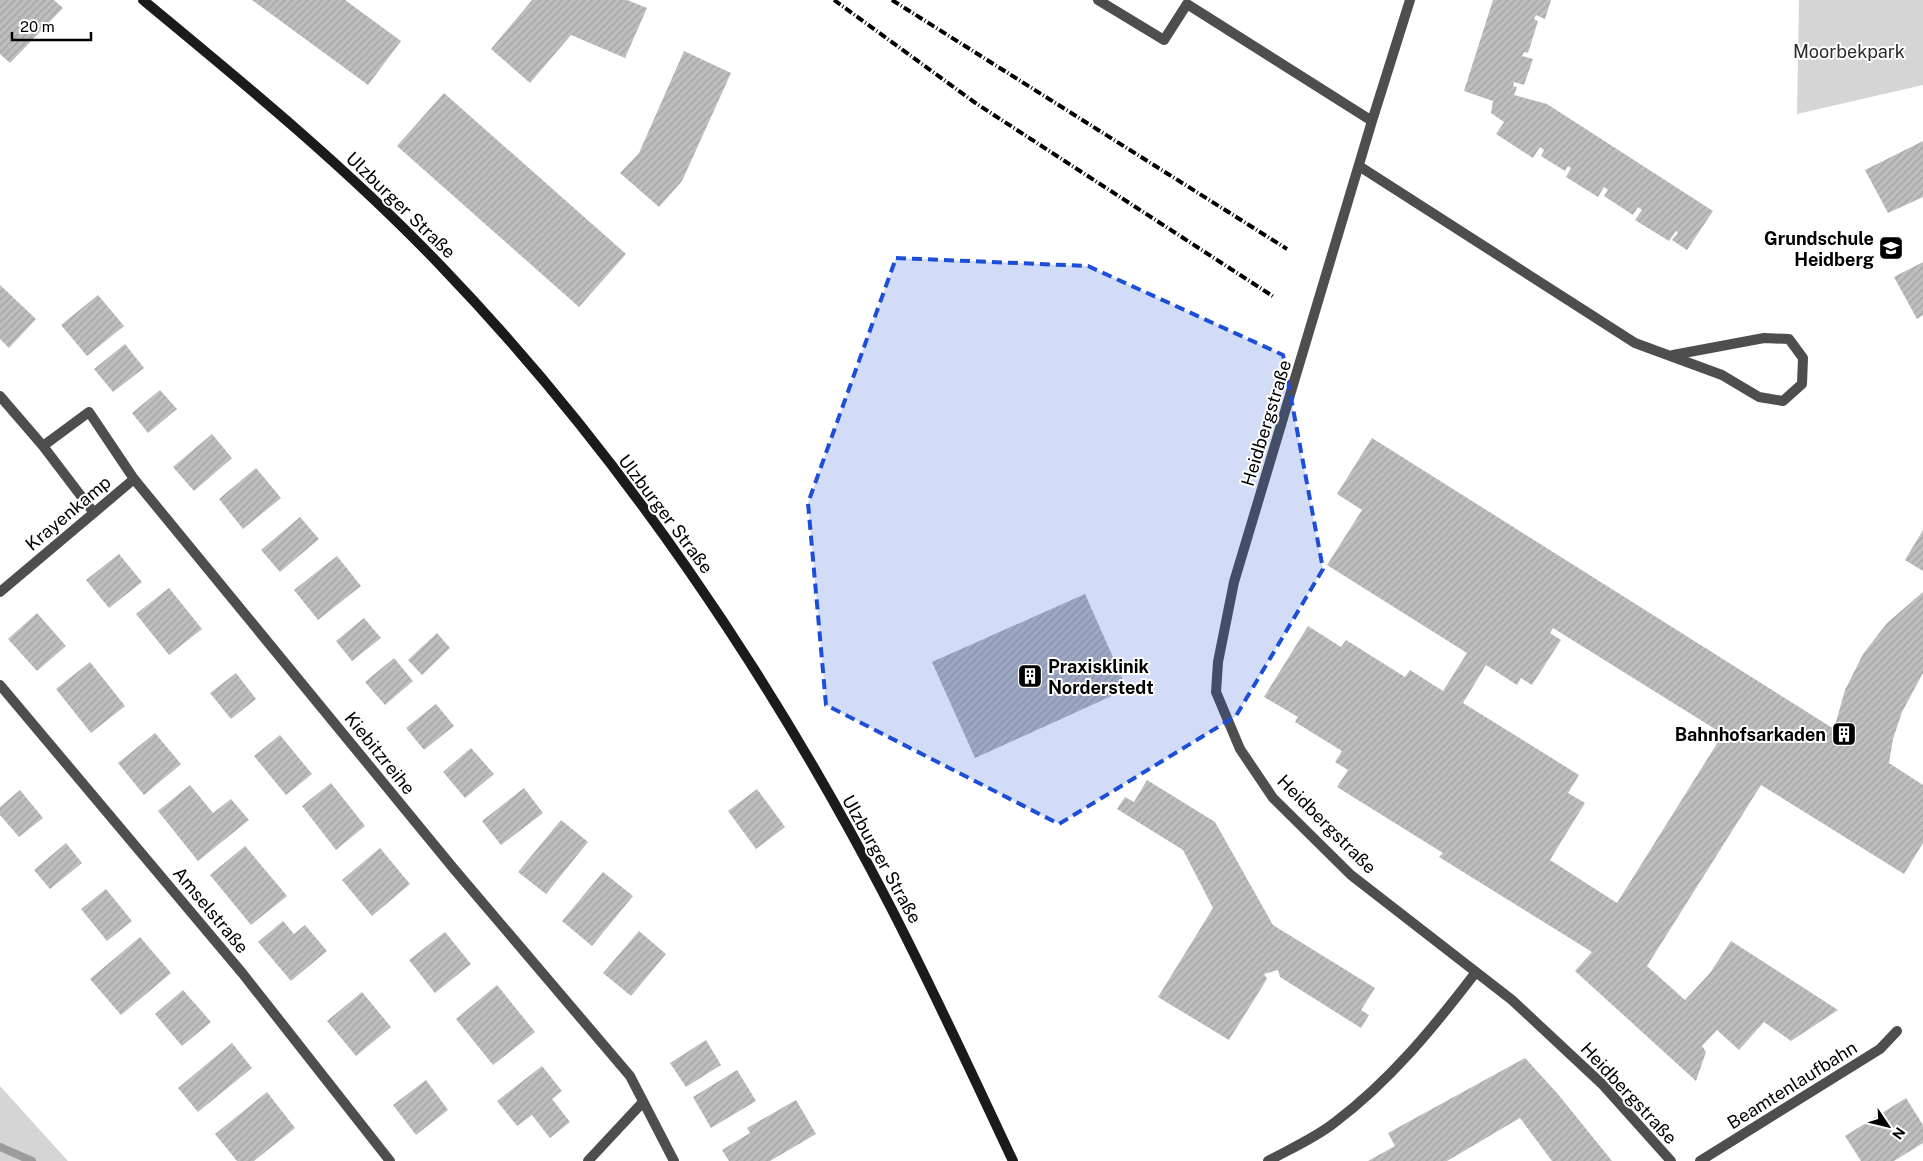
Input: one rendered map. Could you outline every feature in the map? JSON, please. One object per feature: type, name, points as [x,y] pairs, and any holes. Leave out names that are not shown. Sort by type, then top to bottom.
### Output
[{"type":"main road","name":"Ulzburger Straße","points":[[143,0],[304,134],[440,265],[548,387],[665,537],[708,598],[801,745],[882,891],[943,1011],[1013,1161]]},
{"type":"street","points":[[1098,0],[1164,40],[1187,4],[1372,120]]},
{"type":"street","name":"Heidbergstraße","points":[[1410,0],[1372,120],[1234,582],[1218,662],[1216,692],[1240,749],[1272,798],[1351,874],[1512,1000],[1602,1084],[1671,1161]]},
{"type":"street","points":[[1359,166],[1635,343],[1722,374],[1759,397],[1783,401],[1802,384],[1803,358],[1789,339],[1764,338],[1673,355]]},
{"type":"street","points":[[0,396],[44,446],[94,513]]},
{"type":"street","name":"Kiebitzreihe","points":[[44,446],[89,412],[134,479],[448,861],[630,1076],[674,1161]]},
{"type":"street","name":"Krayenkamp","points":[[0,592],[134,479]]},
{"type":"street","name":"Amselstraße","points":[[0,686],[243,974],[390,1161]]},
{"type":"street","points":[[1268,1161],[1333,1124],[1374,1090],[1412,1052],[1476,972]]},
{"type":"street","name":"Beamtenlaufbahn","points":[[1700,1161],[1880,1049],[1897,1032]]},
{"type":"street","points":[[588,1161],[643,1102]]},
{"type":"highlighted area","points":[[896,258],[1088,266],[1283,355],[1323,569],[1236,716],[1059,824],[826,705],[808,503]]},
{"type":"green space","name":"Moorbekpark","points":[[1799,0],[1923,0],[1923,85],[1797,114]]},
{"type":"green space","points":[[0,1086],[68,1161],[0,1161]]},
{"type":"building","points":[[0,0],[54,0],[63,8],[10,63],[0,54]]},
{"type":"building","points":[[252,0],[345,0],[401,41],[368,85]]},
{"type":"building","points":[[532,0],[627,0],[647,8],[625,58],[571,35],[530,83],[491,49]]},
{"type":"building","points":[[1493,0],[1551,0],[1545,19],[1536,15],[1534,19],[1538,21],[1528,53],[1524,52],[1522,56],[1533,59],[1524,85],[1514,82],[1513,86],[1517,87],[1514,95],[1547,104],[1713,211],[1687,250],[1672,240],[1678,233],[1676,231],[1669,241],[1635,220],[1642,210],[1638,207],[1633,215],[1604,196],[1608,190],[1604,187],[1598,197],[1566,177],[1571,168],[1568,166],[1565,171],[1541,156],[1544,150],[1540,147],[1533,158],[1496,134],[1504,122],[1491,113],[1493,101],[1464,91]]},
{"type":"building","points":[[684,51],[731,73],[682,181],[659,207],[620,173],[639,153]]},
{"type":"building","points":[[444,93],[626,254],[579,307],[397,146]]},
{"type":"building","points":[[1923,141],[1923,197],[1888,213],[1865,170]]},
{"type":"building","points":[[1923,262],[1923,315],[1917,319],[1894,277]]},
{"type":"building","points":[[0,285],[36,319],[9,348],[0,339]]},
{"type":"building","points":[[98,295],[124,326],[87,356],[61,325]]},
{"type":"building","points":[[125,344],[144,368],[113,392],[94,369]]},
{"type":"building","points":[[160,390],[177,409],[148,433],[132,413]]},
{"type":"building","points":[[212,434],[232,458],[194,491],[173,467]]},
{"type":"building","points":[[1372,438],[1834,729],[1845,690],[1863,654],[1887,623],[1923,592],[1923,673],[1902,712],[1893,739],[1889,763],[1923,785],[1923,843],[1904,874],[1761,785],[1647,966],[1685,1000],[1710,973],[1731,941],[1838,1010],[1791,1041],[1764,1022],[1739,1050],[1717,1030],[1702,1046],[1706,1052],[1696,1081],[1575,971],[1592,952],[1439,857],[1443,853],[1337,787],[1348,770],[1335,762],[1342,751],[1295,722],[1298,717],[1264,697],[1308,626],[1341,647],[1346,640],[1405,677],[1410,670],[1443,691],[1467,653],[1327,565],[1362,510],[1337,494]],"holes":[[[1553,628],[1723,734],[1617,903],[1550,860],[1585,803],[1568,793],[1579,775],[1463,703],[1486,665],[1517,685],[1521,678],[1532,685],[1561,640],[1550,633]]]},
{"type":"building","points":[[256,468],[281,498],[243,529],[219,499]]},
{"type":"building","points":[[300,517],[319,539],[280,572],[261,550]]},
{"type":"building","points":[[1923,530],[1923,571],[1905,560]]},
{"type":"building","points":[[119,554],[142,582],[109,608],[86,580]]},
{"type":"building","points":[[337,556],[361,586],[318,620],[294,590]]},
{"type":"building","points":[[169,588],[202,629],[169,655],[136,614]]},
{"type":"building","name":"Praxisklinik Norderstedt","points":[[1085,594],[1127,689],[975,758],[932,662]]},
{"type":"building","points":[[37,613],[66,646],[37,671],[8,639]]},
{"type":"building","points":[[364,618],[381,638],[352,661],[336,641]]},
{"type":"building","points":[[437,633],[450,648],[422,675],[408,660]]},
{"type":"building","points":[[394,658],[413,681],[385,705],[365,682]]},
{"type":"building","points":[[90,662],[125,706],[91,733],[56,689]]},
{"type":"building","points":[[236,673],[256,699],[231,719],[210,693]]},
{"type":"building","points":[[436,704],[454,726],[424,750],[406,728]]},
{"type":"building","points":[[155,733],[181,764],[144,795],[118,763]]},
{"type":"building","points":[[280,735],[312,774],[286,795],[254,756]]},
{"type":"building","points":[[471,748],[494,774],[465,798],[443,772]]},
{"type":"building","points":[[1147,780],[1215,822],[1273,925],[1375,988],[1361,1010],[1369,1015],[1361,1028],[1280,977],[1278,970],[1264,974],[1267,979],[1229,1040],[1158,997],[1213,908],[1183,850],[1117,809],[1125,797],[1134,802]]},
{"type":"building","points":[[331,783],[365,826],[336,850],[302,806]]},
{"type":"building","points":[[190,785],[213,813],[231,799],[249,820],[198,861],[158,811]]},
{"type":"building","points":[[524,788],[543,813],[501,845],[482,821]]},
{"type":"building","points":[[757,789],[785,827],[756,849],[728,811]]},
{"type":"building","points":[[20,790],[43,818],[19,837],[0,815],[0,807]]},
{"type":"building","points":[[561,820],[588,842],[546,894],[518,872]]},
{"type":"building","points":[[66,843],[82,863],[50,889],[34,870]]},
{"type":"building","points":[[245,846],[287,896],[251,925],[210,875]]},
{"type":"building","points":[[380,848],[410,884],[372,916],[342,880]]},
{"type":"building","points":[[603,872],[633,896],[592,946],[562,921]]},
{"type":"building","points":[[106,889],[132,921],[107,941],[81,909]]},
{"type":"building","points":[[283,921],[294,934],[305,925],[327,951],[291,981],[258,942]]},
{"type":"building","points":[[639,931],[666,954],[631,996],[603,973]]},
{"type":"building","points":[[445,932],[471,964],[435,993],[409,960]]},
{"type":"building","points":[[140,937],[171,973],[121,1015],[90,979]]},
{"type":"building","points":[[497,985],[535,1032],[493,1065],[456,1019]]},
{"type":"building","points":[[183,990],[211,1022],[182,1046],[155,1014]]},
{"type":"building","points":[[362,992],[391,1027],[356,1056],[327,1021]]},
{"type":"building","points":[[706,1040],[721,1065],[686,1087],[670,1063]]},
{"type":"building","points":[[232,1043],[252,1068],[198,1112],[178,1088]]},
{"type":"building","points":[[1525,1058],[1557,1093],[1612,1161],[1552,1161],[1520,1118],[1447,1161],[1368,1161],[1395,1146],[1388,1133]]},
{"type":"building","points":[[542,1066],[562,1091],[552,1099],[570,1122],[550,1138],[532,1115],[517,1126],[497,1101]]},
{"type":"building","points":[[737,1070],[756,1101],[711,1128],[693,1097]]},
{"type":"building","points":[[426,1080],[448,1110],[416,1135],[393,1105]]},
{"type":"building","points":[[267,1092],[295,1128],[254,1161],[237,1161],[215,1134]]},
{"type":"building","points":[[1906,1098],[1923,1125],[1923,1143],[1894,1161],[1861,1161],[1845,1136]]},
{"type":"building","points":[[796,1100],[816,1134],[770,1161],[729,1161],[722,1150],[750,1133],[747,1128]]},
{"type":"waterway","points":[[0,1147],[32,1161]]},
{"type":"railway","points":[[834,0],[977,104],[1274,297]]},
{"type":"railway","points":[[892,0],[1287,249]]},
{"type":"place","name":"Grundschule Heidberg","points":[[1891,248]]},
{"type":"place","name":"Praxisklinik Norderstedt","points":[[1030,676]]},
{"type":"place","name":"Bahnhofsarkaden","points":[[1844,734]]}]
